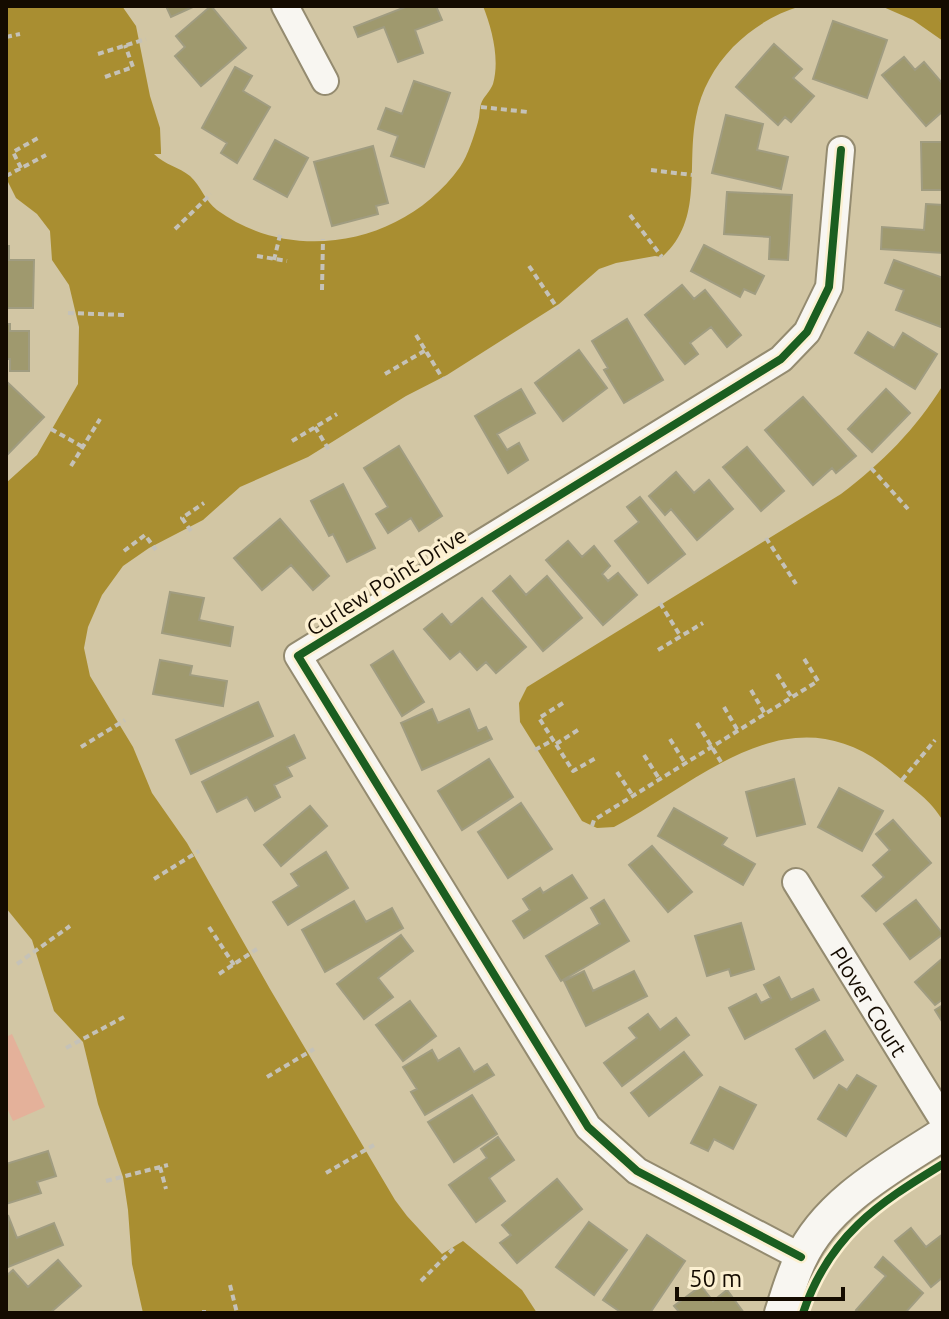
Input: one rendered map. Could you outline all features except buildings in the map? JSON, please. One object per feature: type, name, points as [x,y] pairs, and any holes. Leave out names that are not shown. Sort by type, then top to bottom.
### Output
[{"type":"street","points":[[285,6],[325,81]]},
{"type":"street","name":"Curlew Point Drive","points":[[801,1257],[637,1171],[588,1127],[298,656],[781,359],[807,332],[829,287],[841,150]]},
{"type":"street","name":"Plover Court","points":[[796,882],[943,1120]]},
{"type":"street","points":[[781,1313],[801,1257],[820,1229],[842,1206],[881,1175],[943,1134]]},
{"type":"path","points":[[6,37],[20,34]]},
{"type":"path","points":[[98,54],[146,39]]},
{"type":"path","points":[[105,77],[133,67],[125,45]]},
{"type":"path","points":[[481,107],[528,112]]},
{"type":"path","points":[[21,168],[13,152],[40,137]]},
{"type":"path","points":[[6,176],[46,155]]},
{"type":"path","points":[[651,170],[692,175]]},
{"type":"path","points":[[175,229],[211,194]]},
{"type":"path","points":[[630,215],[662,257]]},
{"type":"path","points":[[274,260],[280,235]]},
{"type":"path","points":[[322,290],[323,239]]},
{"type":"path","points":[[257,256],[287,261]]},
{"type":"path","points":[[529,266],[558,309]]},
{"type":"path","points":[[68,313],[126,315]]},
{"type":"path","points":[[416,335],[443,379]]},
{"type":"path","points":[[385,374],[426,350]]},
{"type":"path","points":[[292,441],[337,414]]},
{"type":"path","points":[[71,466],[100,419]]},
{"type":"path","points":[[315,427],[329,450]]},
{"type":"path","points":[[51,429],[83,447]]},
{"type":"path","points":[[871,468],[908,509]]},
{"type":"path","points":[[191,531],[182,518],[204,503]]},
{"type":"path","points":[[124,551],[145,535],[156,550]]},
{"type":"path","points":[[766,538],[796,584]]},
{"type":"path","points":[[660,603],[681,637]]},
{"type":"path","points":[[658,650],[703,623]]},
{"type":"path","points":[[592,826],[594,820],[818,681],[803,657]]},
{"type":"path","points":[[777,674],[792,698]]},
{"type":"path","points":[[751,690],[765,714]]},
{"type":"path","points":[[563,703],[539,718],[573,771],[596,758]]},
{"type":"path","points":[[724,707],[738,731]]},
{"type":"path","points":[[81,747],[125,720]]},
{"type":"path","points":[[697,723],[721,762]]},
{"type":"path","points":[[535,750],[578,730]]},
{"type":"path","points":[[670,739],[685,763]]},
{"type":"path","points":[[902,780],[935,740]]},
{"type":"path","points":[[644,755],[660,780]]},
{"type":"path","points":[[617,772],[633,796]]},
{"type":"path","points":[[154,879],[199,851]]},
{"type":"path","points":[[17,964],[70,926]]},
{"type":"path","points":[[209,927],[234,965]]},
{"type":"path","points":[[219,974],[257,949]]},
{"type":"path","points":[[66,1048],[124,1017]]},
{"type":"path","points":[[267,1077],[314,1049]]},
{"type":"path","points":[[326,1173],[374,1145]]},
{"type":"path","points":[[106,1181],[168,1165]]},
{"type":"path","points":[[160,1167],[166,1189]]},
{"type":"path","points":[[421,1281],[456,1246]]},
{"type":"path","points":[[230,1285],[237,1313]]},
{"type":"shaded area","points":[[6,6],[122,6],[136,26],[150,96],[160,128],[161,154],[154,154],[190,176],[217,210],[247,227],[280,238],[313,241],[347,238],[379,229],[410,214],[437,193],[460,167],[473,139],[481,104],[492,87],[495,74],[494,44],[483,6],[801,6],[773,17],[748,34],[726,55],[709,79],[701,97],[693,136],[689,209],[675,242],[662,257],[616,263],[599,269],[559,304],[447,375],[406,396],[308,457],[240,487],[203,520],[149,548],[123,566],[102,595],[88,627],[84,648],[90,676],[133,747],[152,793],[187,843],[395,1200],[442,1254],[463,1241],[522,1290],[537,1313],[143,1313],[132,1264],[123,1177],[98,1104],[83,1042],[54,1011],[32,940],[6,908],[6,483],[37,455],[78,384],[79,327],[69,285],[52,260],[50,231],[37,214],[16,198],[6,178]]},
{"type":"shaded area","points":[[881,6],[943,6],[943,41],[913,20]]},
{"type":"shaded area","points":[[943,385],[943,821],[927,801],[895,774],[857,749],[821,738],[785,739],[750,750],[716,766],[614,827],[597,828],[582,821],[520,722],[519,703],[527,687],[841,494],[897,444]]},
{"type":"shaded area","points":[[12,1034],[45,1107],[13,1121],[6,1106],[6,1037]]},
{"type":"cycle path","points":[[801,1257],[637,1171],[588,1127],[298,656],[781,359],[807,332],[829,287],[841,150]]},
{"type":"cycle path","points":[[803,1313],[814,1286],[841,1243],[877,1208],[943,1164]]}]
